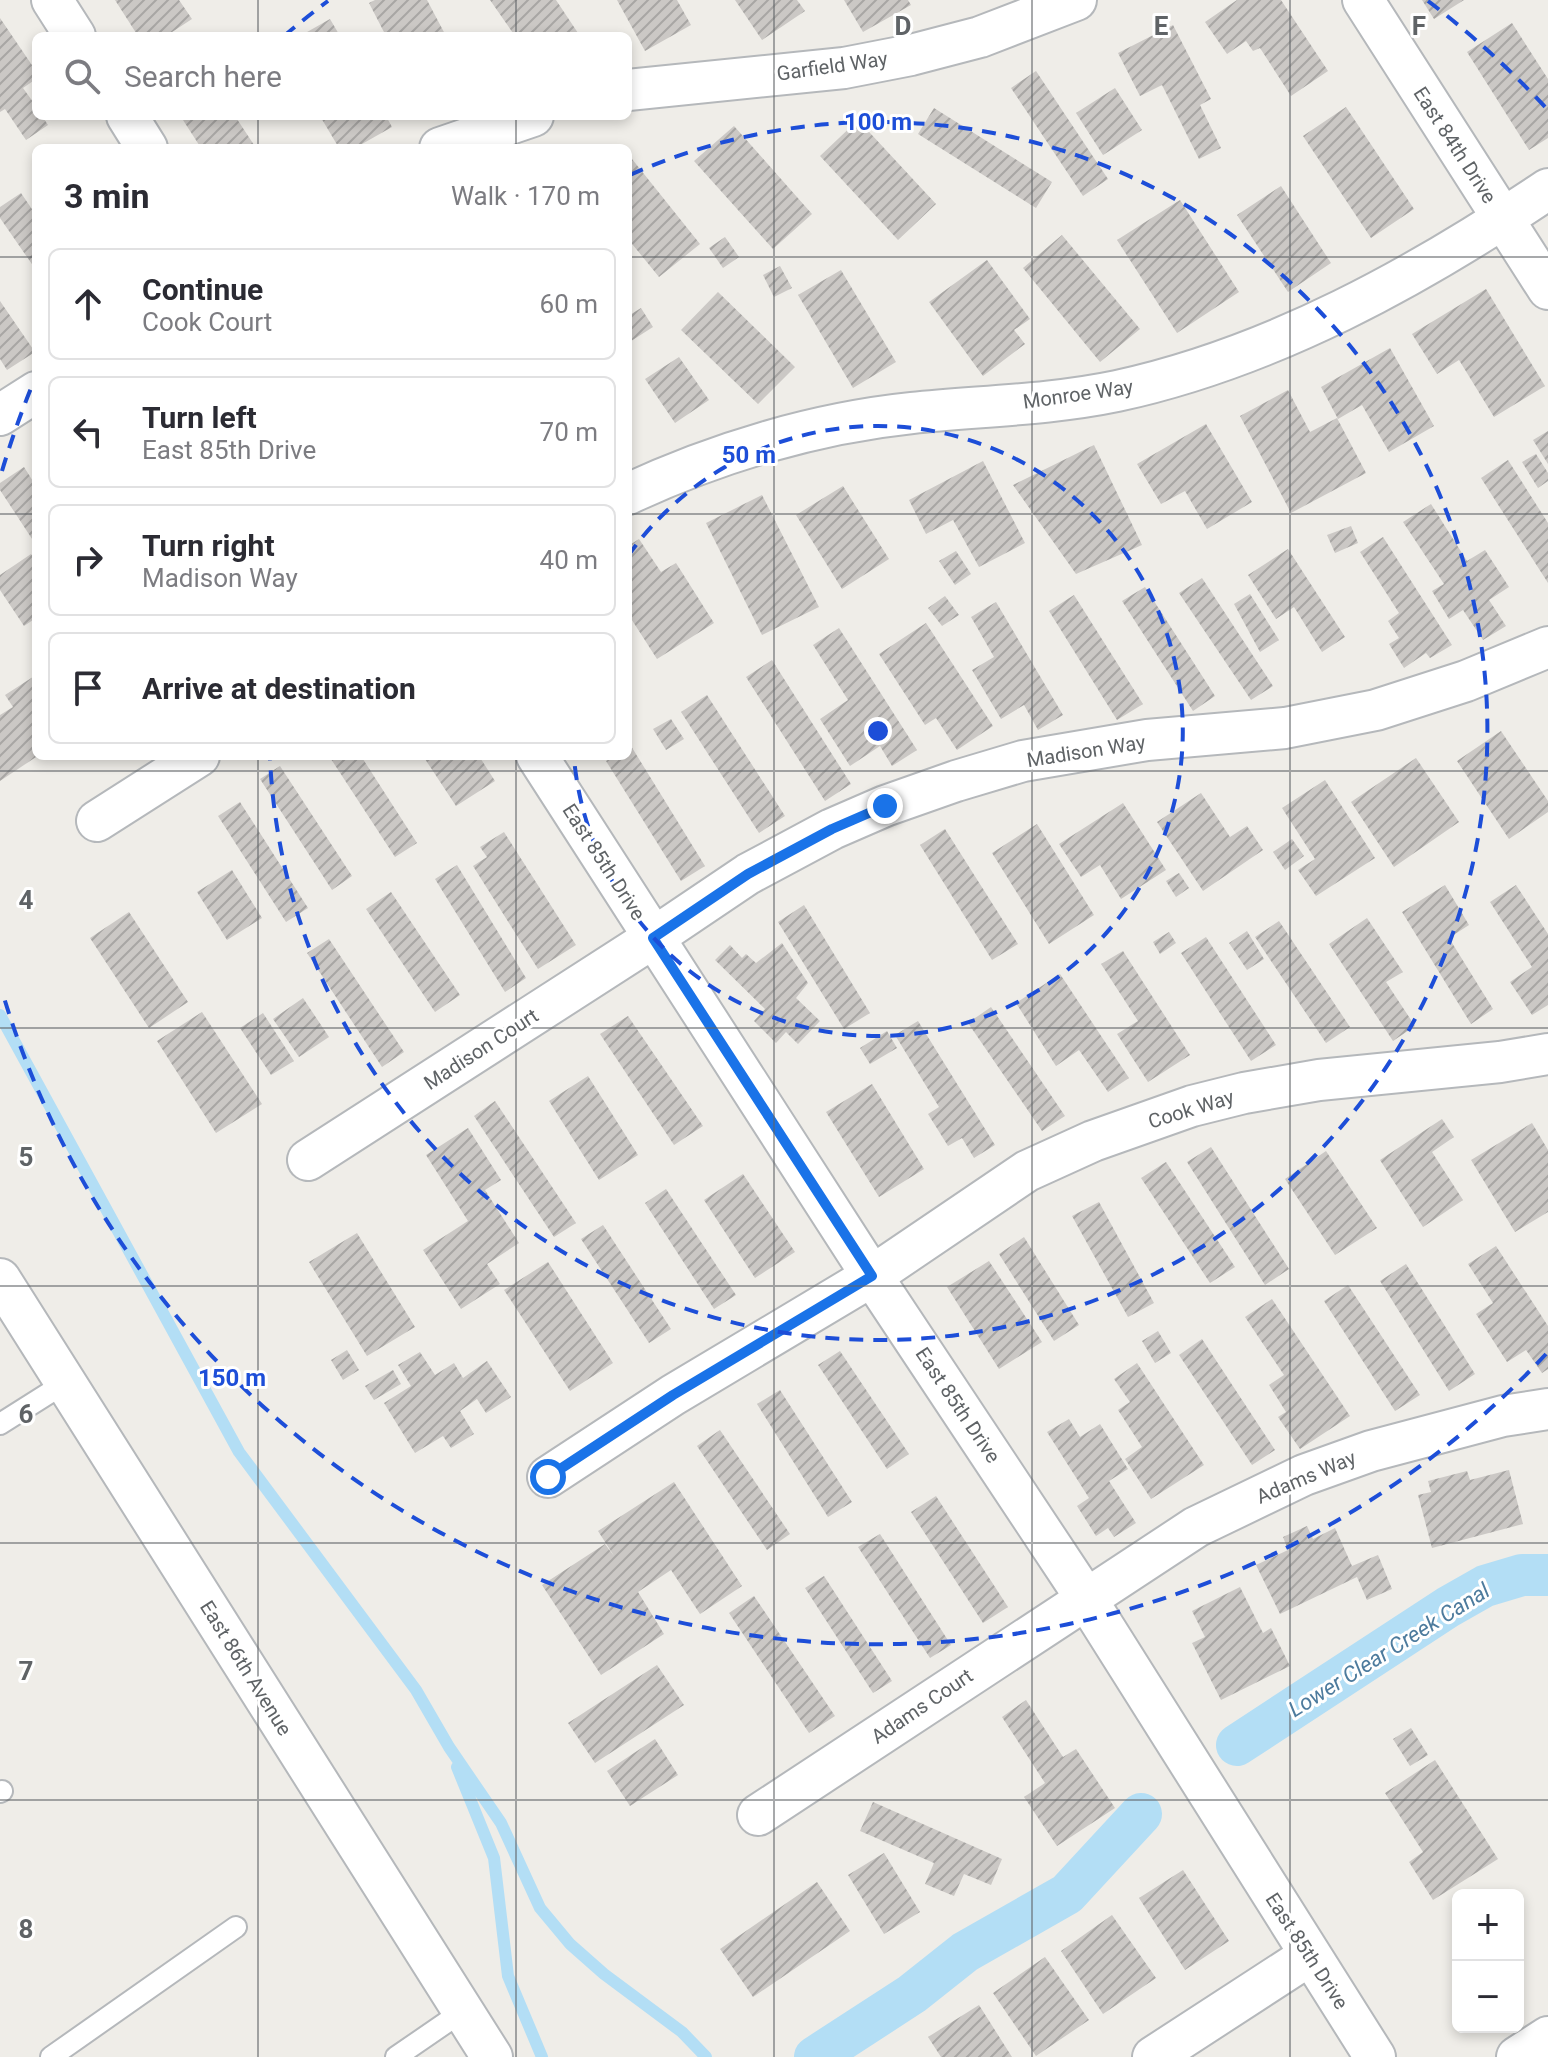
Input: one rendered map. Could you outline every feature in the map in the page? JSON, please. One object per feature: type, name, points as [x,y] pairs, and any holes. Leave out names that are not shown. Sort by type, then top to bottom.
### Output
[{"type":"street","points":[[52,0],[72,32]]},
{"type":"street","name":"Garfield Way","points":[[632,90],[844,68],[911,55],[980,37],[1076,0]]},
{"type":"street","name":"East 84th Drive","points":[[1363,0],[1548,289]]},
{"type":"street","points":[[130,120],[144,144]]},
{"type":"street","points":[[452,144],[521,120]]},
{"type":"street","name":"Monroe Way","points":[[632,492],[770,441],[844,424],[909,413],[1114,392],[1174,377],[1283,339],[1324,320],[1502,219],[1548,189]]},
{"type":"street","points":[[0,415],[32,395]]},
{"type":"street","name":"Madison Way","points":[[653,938],[748,874],[832,829],[956,781],[1023,761],[1147,740],[1285,728],[1376,710],[1466,681],[1548,647]]},
{"type":"street","points":[[97,821],[193,760]]},
{"type":"street","name":"East 85th Drive","points":[[540,760],[872,1276],[1085,1597],[1375,2057]]},
{"type":"street","name":"Madison Court","points":[[308,1160],[653,938]]},
{"type":"street","name":"Cook Way","points":[[548,1477],[673,1395],[872,1276],[1027,1171],[1093,1141],[1192,1106],[1319,1080],[1500,1062],[1548,1054]]},
{"type":"street","name":"East 86th Avenue","points":[[0,1279],[492,2057]]},
{"type":"street","name":"Adams Way","points":[[1085,1597],[1196,1527],[1304,1475],[1371,1451],[1503,1416],[1548,1409]]},
{"type":"street","name":"Adams Court","points":[[758,1815],[1085,1597]]},
{"type":"street","points":[[1153,2057],[1310,1955]]},
{"type":"street","points":[[1517,2057],[1548,2037]]},
{"type":"lane","points":[[0,1424],[65,1383]]},
{"type":"lane","points":[[51,2057],[236,1927]]},
{"type":"lane","points":[[396,2057],[463,2011]]},
{"type":"building","points":[[115,0],[179,0],[192,19],[172,32],[135,32]]},
{"type":"building","points":[[375,0],[427,0],[444,32],[384,32],[369,3]]},
{"type":"building","points":[[490,0],[556,0],[577,32],[512,32]]},
{"type":"building","points":[[617,0],[677,0],[691,25],[645,51]]},
{"type":"building","points":[[735,0],[797,0],[805,11],[762,40]]},
{"type":"building","points":[[844,0],[908,0],[911,5],[863,32]]},
{"type":"building","points":[[1237,0],[1281,0],[1328,71],[1291,96],[1260,48],[1253,51],[1246,41],[1227,54],[1205,22]]},
{"type":"building","points":[[1422,0],[1464,0],[1434,19]]},
{"type":"building","points":[[0,18],[32,65],[32,82],[23,88],[32,100],[32,120],[45,120],[48,125],[26,140],[5,109],[0,112]]},
{"type":"building","points":[[330,19],[338,32],[307,32]]},
{"type":"building","points":[[1512,23],[1548,79],[1548,138],[1529,150],[1467,52]]},
{"type":"building","points":[[1173,25],[1211,99],[1200,105],[1221,148],[1199,159],[1162,85],[1140,96],[1118,53]]},
{"type":"building","points":[[1036,71],[1108,179],[1083,196],[1011,88]]},
{"type":"building","points":[[1115,88],[1142,130],[1103,155],[1076,113]]},
{"type":"building","points":[[1346,107],[1414,209],[1371,238],[1303,136]]},
{"type":"building","points":[[934,108],[1052,182],[1036,208],[918,134]]},
{"type":"building","points":[[183,120],[238,120],[253,144],[198,144]]},
{"type":"building","points":[[322,120],[388,120],[392,127],[362,144],[337,144]]},
{"type":"building","points":[[858,120],[936,204],[898,240],[820,156]]},
{"type":"building","points":[[734,126],[812,214],[773,249],[694,161]]},
{"type":"building","points":[[632,159],[700,244],[659,277],[632,244]]},
{"type":"building","points":[[1281,186],[1331,263],[1288,292],[1237,215]]},
{"type":"building","points":[[21,193],[32,209],[32,264],[0,218],[0,207]]},
{"type":"building","points":[[1180,200],[1239,292],[1177,333],[1117,240]]},
{"type":"building","points":[[1062,235],[1140,329],[1100,362],[1023,268]]},
{"type":"building","points":[[725,237],[739,257],[723,268],[709,248]]},
{"type":"building","points":[[987,260],[1030,319],[1014,330],[1025,344],[983,376],[929,302]]},
{"type":"building","points":[[780,266],[792,288],[774,297],[763,275]]},
{"type":"building","points":[[841,270],[896,362],[853,388],[798,295]]},
{"type":"building","points":[[1486,289],[1545,386],[1494,417],[1459,360],[1437,374],[1412,334]]},
{"type":"building","points":[[718,292],[795,367],[758,404],[681,330]]},
{"type":"building","points":[[0,301],[32,348],[32,354],[7,370],[0,359]]},
{"type":"building","points":[[641,308],[653,327],[632,340],[632,314]]},
{"type":"building","points":[[1390,348],[1434,426],[1389,452],[1362,405],[1338,419],[1321,387]]},
{"type":"building","points":[[679,357],[709,400],[675,423],[645,379]]},
{"type":"building","points":[[1288,390],[1310,432],[1337,418],[1366,473],[1291,513],[1240,416]]},
{"type":"building","points":[[1206,424],[1252,502],[1207,529],[1185,491],[1161,504],[1137,464]]},
{"type":"building","points":[[1548,431],[1548,464],[1533,440]]},
{"type":"building","points":[[1094,445],[1142,545],[1076,574],[1013,485]]},
{"type":"building","points":[[1536,454],[1548,473],[1548,481],[1538,488],[1522,462]]},
{"type":"building","points":[[1508,460],[1548,523],[1548,583],[1481,478]]},
{"type":"building","points":[[983,461],[1025,543],[979,567],[953,520],[926,534],[909,500]]},
{"type":"building","points":[[24,467],[32,480],[32,539],[0,490],[0,483]]},
{"type":"building","points":[[843,486],[889,559],[842,589],[796,515]]},
{"type":"building","points":[[762,495],[819,607],[762,635],[706,523]]},
{"type":"building","points":[[1431,504],[1467,561],[1485,550],[1509,587],[1489,600],[1506,626],[1483,640],[1463,610],[1449,619],[1432,591],[1444,584],[1403,522]]},
{"type":"building","points":[[1351,526],[1358,543],[1335,553],[1327,535]]},
{"type":"building","points":[[1383,537],[1452,645],[1430,658],[1426,653],[1404,668],[1389,644],[1399,638],[1388,621],[1399,613],[1360,552]]},
{"type":"building","points":[[639,539],[661,572],[676,563],[714,623],[657,659],[632,620],[632,543]]},
{"type":"building","points":[[1288,549],[1345,637],[1322,652],[1294,607],[1276,619],[1248,575]]},
{"type":"building","points":[[956,551],[971,574],[955,585],[939,561]]},
{"type":"building","points":[[32,555],[32,621],[24,626],[0,590],[0,575]]},
{"type":"building","points":[[1202,578],[1273,686],[1251,700],[1179,593]]},
{"type":"building","points":[[1145,587],[1215,696],[1193,711],[1122,601]]},
{"type":"building","points":[[1250,594],[1279,640],[1260,652],[1234,604]]},
{"type":"building","points":[[1074,595],[1143,704],[1117,720],[1049,611]]},
{"type":"building","points":[[945,596],[959,615],[942,626],[928,608]]},
{"type":"building","points":[[996,602],[1063,715],[1038,730],[1024,705],[1001,719],[972,670],[994,657],[971,617]]},
{"type":"building","points":[[926,623],[993,726],[957,750],[936,718],[925,725],[879,654]]},
{"type":"building","points":[[839,628],[917,750],[892,766],[880,746],[850,766],[820,719],[848,700],[813,645]]},
{"type":"building","points":[[772,660],[851,784],[825,801],[746,677]]},
{"type":"building","points":[[32,678],[32,760],[0,781],[0,715],[13,707],[5,695]]},
{"type":"building","points":[[707,695],[785,816],[759,833],[681,712]]},
{"type":"building","points":[[671,719],[684,739],[666,750],[653,729]]},
{"type":"building","points":[[1501,731],[1548,801],[1548,812],[1509,839],[1457,761]]},
{"type":"building","points":[[632,748],[705,866],[681,881],[606,761],[632,760]]},
{"type":"building","points":[[1416,758],[1459,822],[1394,867],[1351,802]]},
{"type":"building","points":[[332,760],[364,760],[417,843],[395,857]]},
{"type":"building","points":[[426,760],[482,760],[495,781],[456,806]]},
{"type":"building","points":[[280,766],[352,876],[332,890],[260,779]]},
{"type":"building","points":[[1325,780],[1375,858],[1316,896],[1298,870],[1315,859],[1282,808]]},
{"type":"building","points":[[1201,793],[1230,837],[1247,826],[1263,850],[1203,891],[1157,822]]},
{"type":"building","points":[[240,802],[308,908],[286,922],[218,816]]},
{"type":"building","points":[[1123,803],[1166,870],[1121,899],[1100,865],[1081,877],[1059,844]]},
{"type":"building","points":[[1037,824],[1094,915],[1049,944],[992,853]]},
{"type":"building","points":[[945,829],[1018,944],[992,960],[920,845]]},
{"type":"building","points":[[504,832],[576,945],[538,969],[473,866],[487,857],[480,847]]},
{"type":"building","points":[[1292,839],[1304,856],[1285,870],[1273,852]]},
{"type":"building","points":[[457,865],[526,978],[505,992],[435,879]]},
{"type":"building","points":[[232,870],[262,918],[227,940],[197,892]]},
{"type":"building","points":[[1179,873],[1189,888],[1176,897],[1166,881]]},
{"type":"building","points":[[1445,885],[1469,925],[1449,938],[1493,1009],[1471,1024],[1402,912]]},
{"type":"building","points":[[1516,885],[1548,934],[1548,1005],[1532,1015],[1510,982],[1532,967],[1490,902]]},
{"type":"building","points":[[391,892],[460,995],[435,1012],[366,909]]},
{"type":"building","points":[[804,905],[870,1013],[844,1029],[778,922]]},
{"type":"building","points":[[129,912],[188,1002],[149,1028],[90,938]]},
{"type":"building","points":[[1367,918],[1403,972],[1386,982],[1415,1026],[1393,1041],[1329,944]]},
{"type":"building","points":[[1279,921],[1350,1027],[1326,1043],[1255,937]]},
{"type":"building","points":[[1247,931],[1264,959],[1247,970],[1229,943]]},
{"type":"building","points":[[1169,932],[1176,943],[1160,954],[1153,942]]},
{"type":"building","points":[[1206,937],[1276,1045],[1251,1061],[1181,953]]},
{"type":"building","points":[[329,939],[404,1052],[382,1067],[307,953]]},
{"type":"building","points":[[782,943],[808,983],[796,998],[820,1021],[798,1044],[786,1032],[776,1043],[754,1021],[765,1009],[715,960],[730,945],[742,958],[746,954],[756,963]]},
{"type":"building","points":[[1123,951],[1190,1055],[1148,1082],[1117,1034],[1138,1021],[1101,964]]},
{"type":"building","points":[[1060,974],[1129,1078],[1108,1092],[1079,1050],[1056,1066],[1016,1003]]},
{"type":"building","points":[[303,998],[329,1037],[299,1057],[273,1019]]},
{"type":"building","points":[[991,1007],[1065,1116],[1042,1131],[968,1023]]},
{"type":"building","points":[[202,1012],[262,1104],[216,1133],[157,1041]]},
{"type":"building","points":[[263,1013],[294,1061],[271,1075],[240,1028]]},
{"type":"building","points":[[628,1016],[703,1126],[674,1145],[600,1034]]},
{"type":"building","points":[[918,1021],[995,1145],[974,1158],[962,1138],[948,1146],[928,1114],[939,1107],[895,1035]]},
{"type":"building","points":[[887,1031],[897,1048],[870,1064],[860,1048]]},
{"type":"building","points":[[588,1076],[638,1155],[599,1180],[549,1101]]},
{"type":"building","points":[[872,1084],[924,1169],[879,1197],[826,1112]]},
{"type":"building","points":[[495,1101],[576,1223],[554,1237],[474,1116]]},
{"type":"building","points":[[1442,1119],[1454,1137],[1432,1152],[1463,1200],[1423,1227],[1380,1160]]},
{"type":"building","points":[[1532,1123],[1548,1150],[1548,1212],[1515,1232],[1471,1160]]},
{"type":"building","points":[[468,1128],[501,1180],[485,1190],[519,1243],[487,1264],[500,1284],[461,1309],[423,1250],[468,1221],[426,1155]]},
{"type":"building","points":[[1211,1147],[1289,1269],[1265,1285],[1187,1162]]},
{"type":"building","points":[[1326,1151],[1377,1228],[1335,1255],[1285,1179]]},
{"type":"building","points":[[1166,1162],[1235,1267],[1210,1283],[1141,1178]]},
{"type":"building","points":[[743,1174],[795,1252],[755,1278],[704,1200]]},
{"type":"building","points":[[666,1189],[736,1295],[714,1309],[645,1203]]},
{"type":"building","points":[[1099,1202],[1154,1303],[1128,1317],[1072,1216]]},
{"type":"building","points":[[603,1225],[671,1329],[649,1343],[581,1239]]},
{"type":"building","points":[[357,1233],[415,1327],[367,1356],[309,1262]]},
{"type":"building","points":[[1024,1237],[1079,1325],[1054,1341],[999,1254]]},
{"type":"building","points":[[1496,1246],[1548,1326],[1548,1369],[1542,1373],[1526,1350],[1507,1362],[1476,1314],[1493,1303],[1468,1264]]},
{"type":"building","points":[[989,1261],[1042,1342],[999,1369],[947,1287]]},
{"type":"building","points":[[548,1262],[613,1363],[570,1391],[504,1290]]},
{"type":"building","points":[[1406,1264],[1475,1374],[1449,1391],[1380,1281]]},
{"type":"building","points":[[1348,1285],[1420,1395],[1395,1411],[1324,1301]]},
{"type":"building","points":[[1272,1299],[1350,1416],[1300,1449],[1278,1417],[1286,1412],[1269,1385],[1284,1375],[1245,1317]]},
{"type":"building","points":[[1158,1331],[1171,1353],[1155,1363],[1142,1341]]},
{"type":"building","points":[[1202,1339],[1275,1450],[1252,1465],[1179,1355]]},
{"type":"building","points":[[347,1350],[359,1370],[343,1380],[331,1360]]},
{"type":"building","points":[[840,1351],[909,1454],[887,1469],[818,1365]]},
{"type":"building","points":[[420,1352],[435,1375],[454,1363],[463,1378],[487,1361],[511,1397],[486,1413],[477,1399],[460,1411],[474,1434],[451,1448],[443,1436],[415,1453],[384,1403],[411,1386],[398,1365]]},
{"type":"building","points":[[1137,1363],[1204,1465],[1151,1499],[1125,1459],[1142,1447],[1118,1410],[1130,1402],[1114,1379]]},
{"type":"building","points":[[393,1370],[401,1384],[374,1400],[365,1386]]},
{"type":"building","points":[[780,1390],[852,1502],[828,1517],[757,1404]]},
{"type":"building","points":[[1069,1419],[1080,1437],[1100,1424],[1128,1469],[1109,1481],[1136,1523],[1114,1537],[1108,1528],[1096,1536],[1077,1506],[1089,1498],[1047,1432]]},
{"type":"building","points":[[720,1430],[790,1534],[767,1550],[697,1446]]},
{"type":"building","points":[[1509,1470],[1523,1524],[1432,1548],[1418,1495],[1431,1492],[1428,1481],[1467,1471],[1470,1480]]},
{"type":"building","points":[[674,1482],[742,1586],[700,1614],[671,1570],[638,1592],[664,1634],[601,1675],[542,1585],[605,1544],[614,1556],[598,1531]]},
{"type":"building","points":[[936,1496],[1008,1607],[983,1623],[911,1512]]},
{"type":"building","points":[[1307,1526],[1313,1539],[1335,1528],[1352,1566],[1378,1555],[1392,1589],[1367,1600],[1357,1577],[1280,1614],[1256,1565],[1288,1550],[1283,1537]]},
{"type":"building","points":[[880,1534],[951,1645],[930,1658],[858,1547]]},
{"type":"building","points":[[824,1576],[892,1681],[873,1693],[805,1588]]},
{"type":"building","points":[[1240,1587],[1263,1633],[1271,1628],[1290,1666],[1221,1700],[1192,1643],[1205,1637],[1192,1611]]},
{"type":"building","points":[[754,1596],[835,1716],[809,1733],[729,1613]]},
{"type":"building","points":[[657,1665],[684,1705],[595,1763],[568,1723]]},
{"type":"building","points":[[1026,1700],[1063,1757],[1076,1749],[1115,1808],[1057,1846],[1024,1797],[1045,1783],[1002,1717]]},
{"type":"building","points":[[1411,1728],[1428,1755],[1410,1766],[1393,1739]]},
{"type":"building","points":[[655,1739],[678,1775],[630,1806],[607,1771]]},
{"type":"building","points":[[1435,1760],[1498,1859],[1433,1900],[1409,1862],[1423,1852],[1385,1793]]},
{"type":"building","points":[[873,1802],[1002,1859],[991,1885],[964,1874],[954,1896],[925,1884],[934,1863],[860,1831]]},
{"type":"building","points":[[884,1853],[920,1912],[884,1934],[848,1875]]},
{"type":"building","points":[[1183,1870],[1229,1941],[1185,1970],[1139,1898]]},
{"type":"building","points":[[817,1882],[850,1931],[753,1997],[720,1949]]},
{"type":"building","points":[[1112,1915],[1156,1978],[1103,2014],[1061,1951]]},
{"type":"building","points":[[1045,1957],[1089,2020],[1036,2056],[993,1993]]},
{"type":"building","points":[[979,2005],[1012,2057],[941,2057],[928,2037]]},
{"type":"waterway","points":[[0,1015],[239,1452],[416,1690],[449,1747],[501,1823],[540,1908],[570,1944],[604,1974],[682,2032],[706,2057]]},
{"type":"waterway","name":"Lower Clear Creek Canal","points":[[1237,1745],[1485,1586],[1522,1575],[1548,1575]]},
{"type":"waterway","points":[[457,1767],[494,1858],[508,1976],[542,2057]]},
{"type":"waterway","name":"Lower Clear Creek Canal","points":[[815,2057],[912,1994],[965,1952],[1067,1894],[1141,1814]]},
{"type":"route","points":[[548,1477],[673,1395],[872,1276],[653,938],[748,874],[832,829],[885,806]]}]
